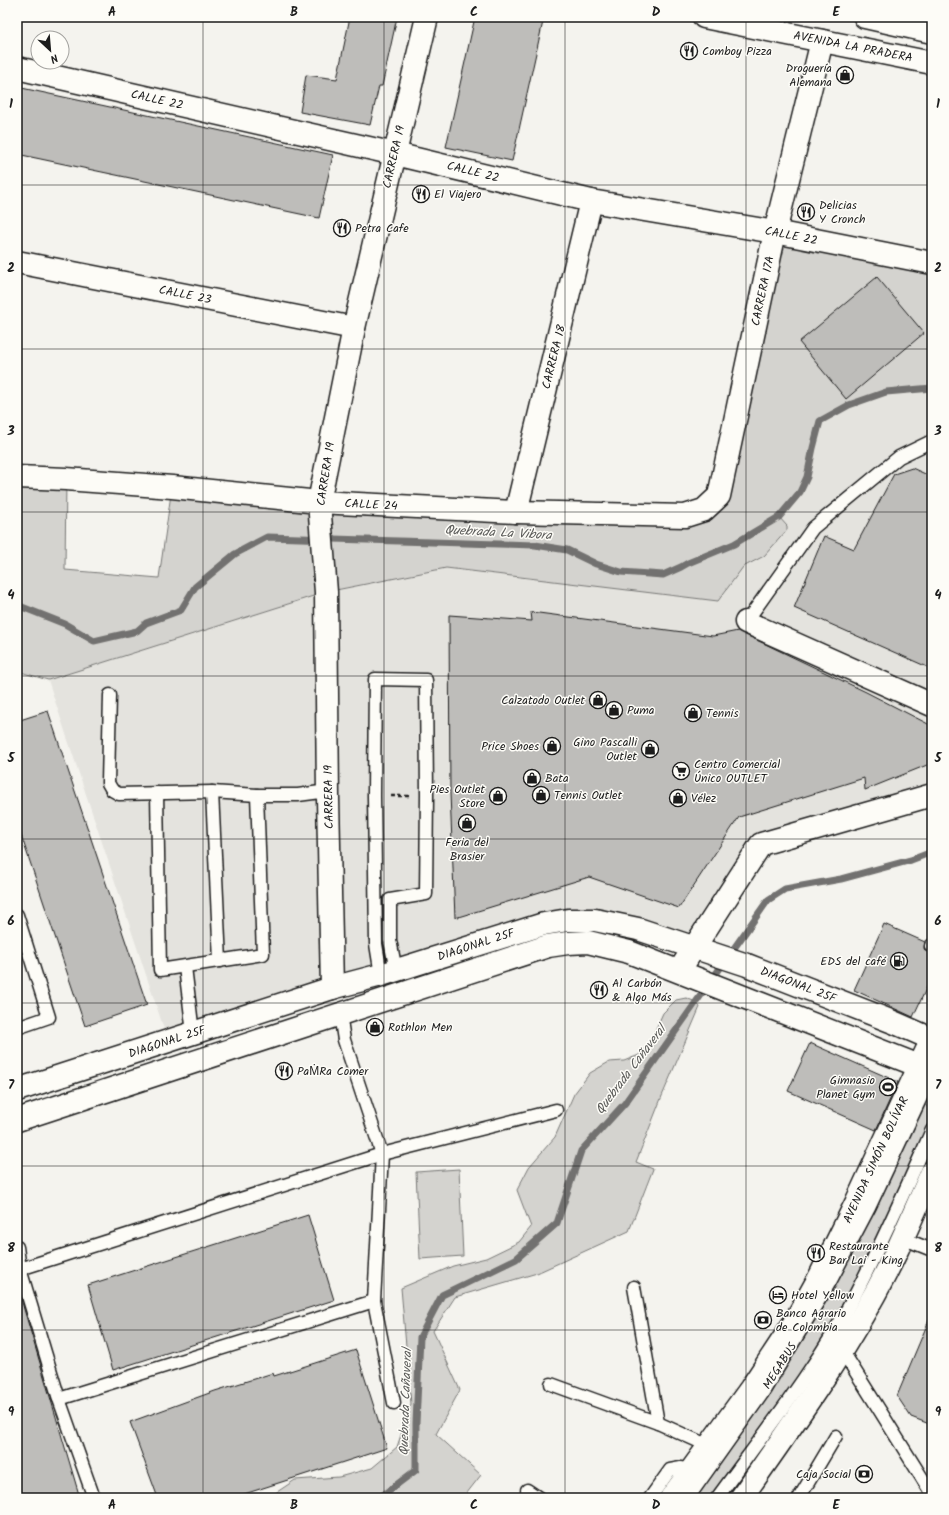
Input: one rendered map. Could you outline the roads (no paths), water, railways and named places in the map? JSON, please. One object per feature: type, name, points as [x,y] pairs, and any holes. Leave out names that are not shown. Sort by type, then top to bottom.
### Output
[{"type":"street","name":"CARRERA 19","points":[[332,988],[326,592],[319,502],[354,328],[427,17]]},
{"type":"street","name":"AVENIDA LA PRADERA","points":[[704,17],[932,64]]},
{"type":"street","points":[[865,17],[932,32]]},
{"type":"street","name":"CARRERA 17A","points":[[719,496],[775,232],[822,41]]},
{"type":"street","name":"CALLE 22","points":[[17,68],[395,154],[592,201],[775,232],[932,262]]},
{"type":"street","name":"CARRERA 18","points":[[516,512],[592,201]]},
{"type":"street","name":"CALLE 23","points":[[17,262],[354,328]]},
{"type":"street","name":"CALLE 24","points":[[17,477],[172,486],[319,502],[516,512],[685,516],[704,510],[719,496]]},
{"type":"street","points":[[746,622],[932,705]]},
{"type":"street","points":[[688,975],[761,844],[932,795]]},
{"type":"street","name":"DIAGONAL 25F","points":[[17,1090],[332,988],[388,973],[544,924],[568,920],[595,920],[618,924],[702,949],[896,1016],[932,1039]]},
{"type":"street","name":"DIAGONAL 25F","points":[[17,1120],[548,946],[568,943],[588,942],[629,952],[928,1071]]},
{"type":"street","points":[[332,988],[344,991],[348,998],[348,1006],[344,1012],[340,1014]]},
{"type":"street","name":"AVENIDA SIMÓN BOLÍVAR","points":[[671,1498],[751,1388],[794,1323],[820,1276],[856,1203],[905,1096],[928,1071],[932,1039]]},
{"type":"street","points":[[741,1498],[828,1373],[869,1305],[932,1172]]},
{"type":"lane","points":[[746,622],[813,528],[899,457],[932,441]]},
{"type":"lane","points":[[375,679],[426,680],[426,894],[390,900],[388,973],[376,944],[374,796],[375,679]]},
{"type":"lane","points":[[110,695],[108,783],[112,790],[119,794],[212,792],[257,795],[298,795],[328,791]]},
{"type":"lane","points":[[212,792],[220,961]]},
{"type":"lane","points":[[157,793],[160,970],[263,954],[257,795]]},
{"type":"lane","points":[[17,915],[49,1017],[17,1028]]},
{"type":"lane","points":[[185,967],[193,1033]]},
{"type":"lane","points":[[340,1014],[344,1040],[382,1154],[374,1301],[394,1403]]},
{"type":"lane","name":"MEGABUS","points":[[688,1498],[762,1394],[830,1282],[869,1208],[928,1071]]},
{"type":"lane","points":[[20,1269],[382,1154],[556,1110]]},
{"type":"lane","name":"MEGABUS","points":[[717,1498],[784,1406],[826,1344],[854,1296],[893,1217],[932,1130]]},
{"type":"lane","points":[[902,1238],[932,1250]]},
{"type":"lane","points":[[17,1247],[20,1269],[59,1399],[94,1498]]},
{"type":"lane","points":[[634,1287],[658,1423]]},
{"type":"lane","points":[[59,1399],[374,1301]]},
{"type":"lane","points":[[842,1350],[932,1494]]},
{"type":"lane","points":[[551,1384],[658,1423],[709,1446]]},
{"type":"lane","points":[[799,1498],[836,1436]]},
{"type":"lane","points":[[650,1498],[670,1470],[681,1468],[690,1472]]},
{"type":"lane","points":[[527,1490],[539,1498]]},
{"type":"waterway","name":"Quebrada La Vibora","points":[[17,605],[65,624],[94,641],[137,631],[146,623],[181,610],[195,587],[235,554],[267,537],[535,545],[567,550],[596,564],[621,572],[663,575],[734,544],[779,517],[800,492],[807,477],[820,421],[849,405],[886,392],[932,388]]},
{"type":"waterway","name":"Quebrada Cañaveral","points":[[379,1498],[416,1470],[416,1423],[420,1337],[442,1295],[516,1259],[557,1223],[581,1151],[625,1103],[768,900],[785,889],[841,879],[911,860],[932,852]]},
{"type":"place","name":"Comboy Pizza","points":[[689,51]]},
{"type":"place","name":"Droguería Alemana","points":[[845,75]]},
{"type":"place","name":"El Viajero","points":[[421,194]]},
{"type":"place","name":"Delicias Y Cronch","points":[[806,212]]},
{"type":"place","name":"Petra Cafe","points":[[342,228]]},
{"type":"place","name":"Calzatodo Outlet","points":[[598,700]]},
{"type":"place","name":"Puma","points":[[614,710]]},
{"type":"place","name":"Tennis","points":[[693,713]]},
{"type":"place","name":"Price Shoes","points":[[552,746]]},
{"type":"place","name":"Gino Pascalli Outlet","points":[[650,749]]},
{"type":"place","name":"Centro Comercial Único OUTLET","points":[[681,771]]},
{"type":"place","name":"Bata","points":[[532,778]]},
{"type":"place","name":"Tennis Outlet","points":[[541,795]]},
{"type":"place","name":"Pies Outlet Store","points":[[498,796]]},
{"type":"place","name":"Vélez","points":[[678,798]]},
{"type":"place","name":"Feria del Brasier","points":[[467,823]]},
{"type":"place","name":"EDS del café","points":[[899,961]]},
{"type":"place","name":"Al Carbón & Algo Más","points":[[599,990]]},
{"type":"place","name":"Rothlon Men","points":[[375,1027]]},
{"type":"place","name":"PaṀRa Comer","points":[[284,1071]]},
{"type":"place","name":"Gimnasio Planet Gym","points":[[888,1087]]},
{"type":"place","name":"Restaurante Bar Lai - King","points":[[816,1253]]},
{"type":"place","name":"Hotel Yellow","points":[[778,1295]]},
{"type":"place","name":"Banco Agrario de Colombia","points":[[763,1320]]},
{"type":"place","name":"Caja Social","points":[[864,1474]]}]
